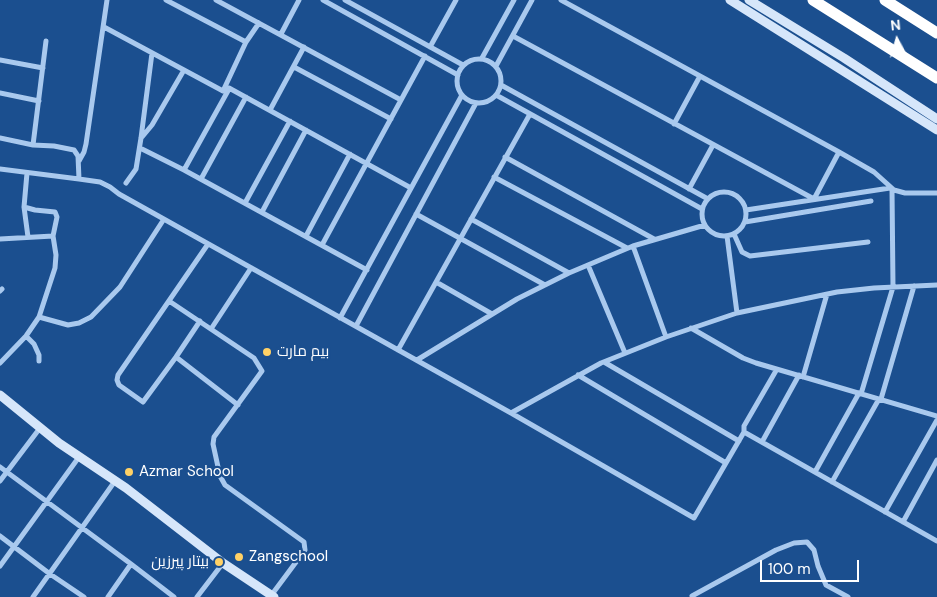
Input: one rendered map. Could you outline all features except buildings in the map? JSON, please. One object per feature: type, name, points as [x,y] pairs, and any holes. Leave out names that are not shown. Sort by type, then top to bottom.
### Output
[{"type":"highway","points":[[813,0],[937,78]]},
{"type":"highway","points":[[885,0],[937,33]]},
{"type":"street","points":[[79,161],[86,144],[107,0]]},
{"type":"street","points":[[166,0],[246,42]]},
{"type":"street","points":[[216,0],[401,100]]},
{"type":"street","points":[[281,34],[299,0]]},
{"type":"street","points":[[324,0],[458,75]]},
{"type":"street","points":[[345,0],[463,65]]},
{"type":"street","points":[[482,58],[514,0]]},
{"type":"street","points":[[496,66],[532,0]]},
{"type":"street","points":[[561,0],[874,172],[891,189],[899,192],[937,193]]},
{"type":"street","points":[[730,0],[937,130]]},
{"type":"street","points":[[749,0],[844,58],[937,119]]},
{"type":"street","points":[[430,47],[454,1]]},
{"type":"street","points":[[223,91],[246,42],[259,23]]},
{"type":"street","points":[[104,27],[223,91]]},
{"type":"street","points":[[513,36],[814,199]]},
{"type":"street","points":[[33,145],[46,41]]},
{"type":"street","points":[[270,110],[304,48]]},
{"type":"street","points":[[126,184],[136,169],[152,53]]},
{"type":"street","points":[[322,246],[425,56]]},
{"type":"street","points":[[482,58],[489,60],[496,66],[502,77],[501,86],[496,95],[489,101],[476,103],[462,95],[457,84],[458,75],[463,65],[471,60],[482,58]]},
{"type":"street","points":[[0,60],[43,68]]},
{"type":"street","points":[[294,67],[391,119]]},
{"type":"street","points":[[141,138],[152,125],[184,70]]},
{"type":"street","points":[[674,124],[700,76]]},
{"type":"street","points":[[501,86],[708,199]]},
{"type":"street","points":[[223,91],[229,88]]},
{"type":"street","points":[[229,88],[411,188]]},
{"type":"street","points":[[184,170],[229,88]]},
{"type":"street","points":[[0,93],[39,101]]},
{"type":"street","points":[[340,318],[462,95]]},
{"type":"street","points":[[496,95],[702,209]]},
{"type":"street","points":[[201,179],[246,97]]},
{"type":"street","points":[[356,326],[476,103]]},
{"type":"street","points":[[398,350],[530,114]]},
{"type":"street","points":[[245,203],[290,121]]},
{"type":"street","points":[[262,212],[306,130]]},
{"type":"street","points":[[0,138],[33,145],[54,146],[74,150],[79,161],[80,179]]},
{"type":"street","points":[[689,189],[713,145]]},
{"type":"street","points":[[140,148],[201,179],[367,270]]},
{"type":"street","points":[[814,199],[839,152]]},
{"type":"street","points":[[306,236],[350,154]]},
{"type":"street","points":[[505,157],[654,239]]},
{"type":"street","points":[[0,170],[100,182],[110,187],[208,244],[511,412],[694,518],[739,441],[744,432],[744,426],[777,369]]},
{"type":"street","points":[[27,173],[24,207],[28,237]]},
{"type":"street","points":[[494,177],[627,248]]},
{"type":"street","points":[[746,210],[891,189]]},
{"type":"street","points":[[815,472],[860,393],[893,287],[891,189]]},
{"type":"street","points":[[718,193],[732,193],[740,199],[746,210],[745,222],[742,228],[734,234],[727,236],[713,234],[704,225],[702,217],[702,209],[708,199],[718,193]]},
{"type":"street","points":[[745,222],[870,201]]},
{"type":"street","points":[[0,363],[26,336],[39,317],[55,268],[56,255],[53,236],[57,217],[55,212],[24,207]]},
{"type":"street","points":[[416,214],[545,285]]},
{"type":"street","points":[[39,317],[68,325],[79,323],[91,316],[120,287],[164,219]]},
{"type":"street","points":[[471,219],[569,273]]},
{"type":"street","points":[[417,360],[492,314],[569,273],[627,248],[704,225]]},
{"type":"street","points":[[734,234],[742,252],[750,256],[868,242]]},
{"type":"street","points":[[0,239],[53,236]]},
{"type":"street","points":[[727,236],[737,313]]},
{"type":"street","points":[[200,321],[143,402],[119,385],[118,375],[208,244]]},
{"type":"street","points":[[633,246],[666,337]]},
{"type":"street","points":[[588,265],[626,353]]},
{"type":"street","points":[[211,329],[251,268]]},
{"type":"street","points":[[436,282],[492,314]]},
{"type":"street","points":[[511,412],[604,362],[666,337],[737,313],[827,294],[893,287],[937,285]]},
{"type":"street","points":[[832,482],[880,399],[914,286]]},
{"type":"street","points":[[762,442],[801,376],[827,294]]},
{"type":"street","points":[[0,396],[79,457],[115,480],[224,564],[272,596],[305,550],[304,542],[225,485],[220,476],[213,444],[214,437],[262,371],[254,358],[169,300]]},
{"type":"street","points":[[691,328],[743,358],[937,416]]},
{"type":"street","points":[[26,336],[34,344],[39,355],[39,361]]},
{"type":"street","points":[[176,357],[238,405]]},
{"type":"street","points":[[604,362],[739,441]]},
{"type":"street","points":[[578,375],[726,463]]},
{"type":"street","points":[[886,512],[937,420]]},
{"type":"street","points":[[0,481],[40,428]]},
{"type":"street","points":[[744,432],[937,541]]},
{"type":"street","points":[[0,566],[79,457]]},
{"type":"street","points":[[903,522],[937,460]]},
{"type":"street","points":[[0,468],[174,597]]},
{"type":"street","points":[[34,597],[115,480]]},
{"type":"street","points":[[0,536],[84,597]]},
{"type":"street","points":[[692,596],[776,550],[794,543],[807,542],[814,550],[818,566],[826,584],[848,597]]},
{"type":"street","points":[[108,597],[132,564]]},
{"type":"street","points":[[197,597],[224,564]]},
{"type":"place","name":"بیم مارت","points":[[267,352]]},
{"type":"place","name":"Azmar School","points":[[129,472]]},
{"type":"place","name":"Zangschool","points":[[239,557]]},
{"type":"place","name":"بيتار پيرزين","points":[[219,562]]}]
